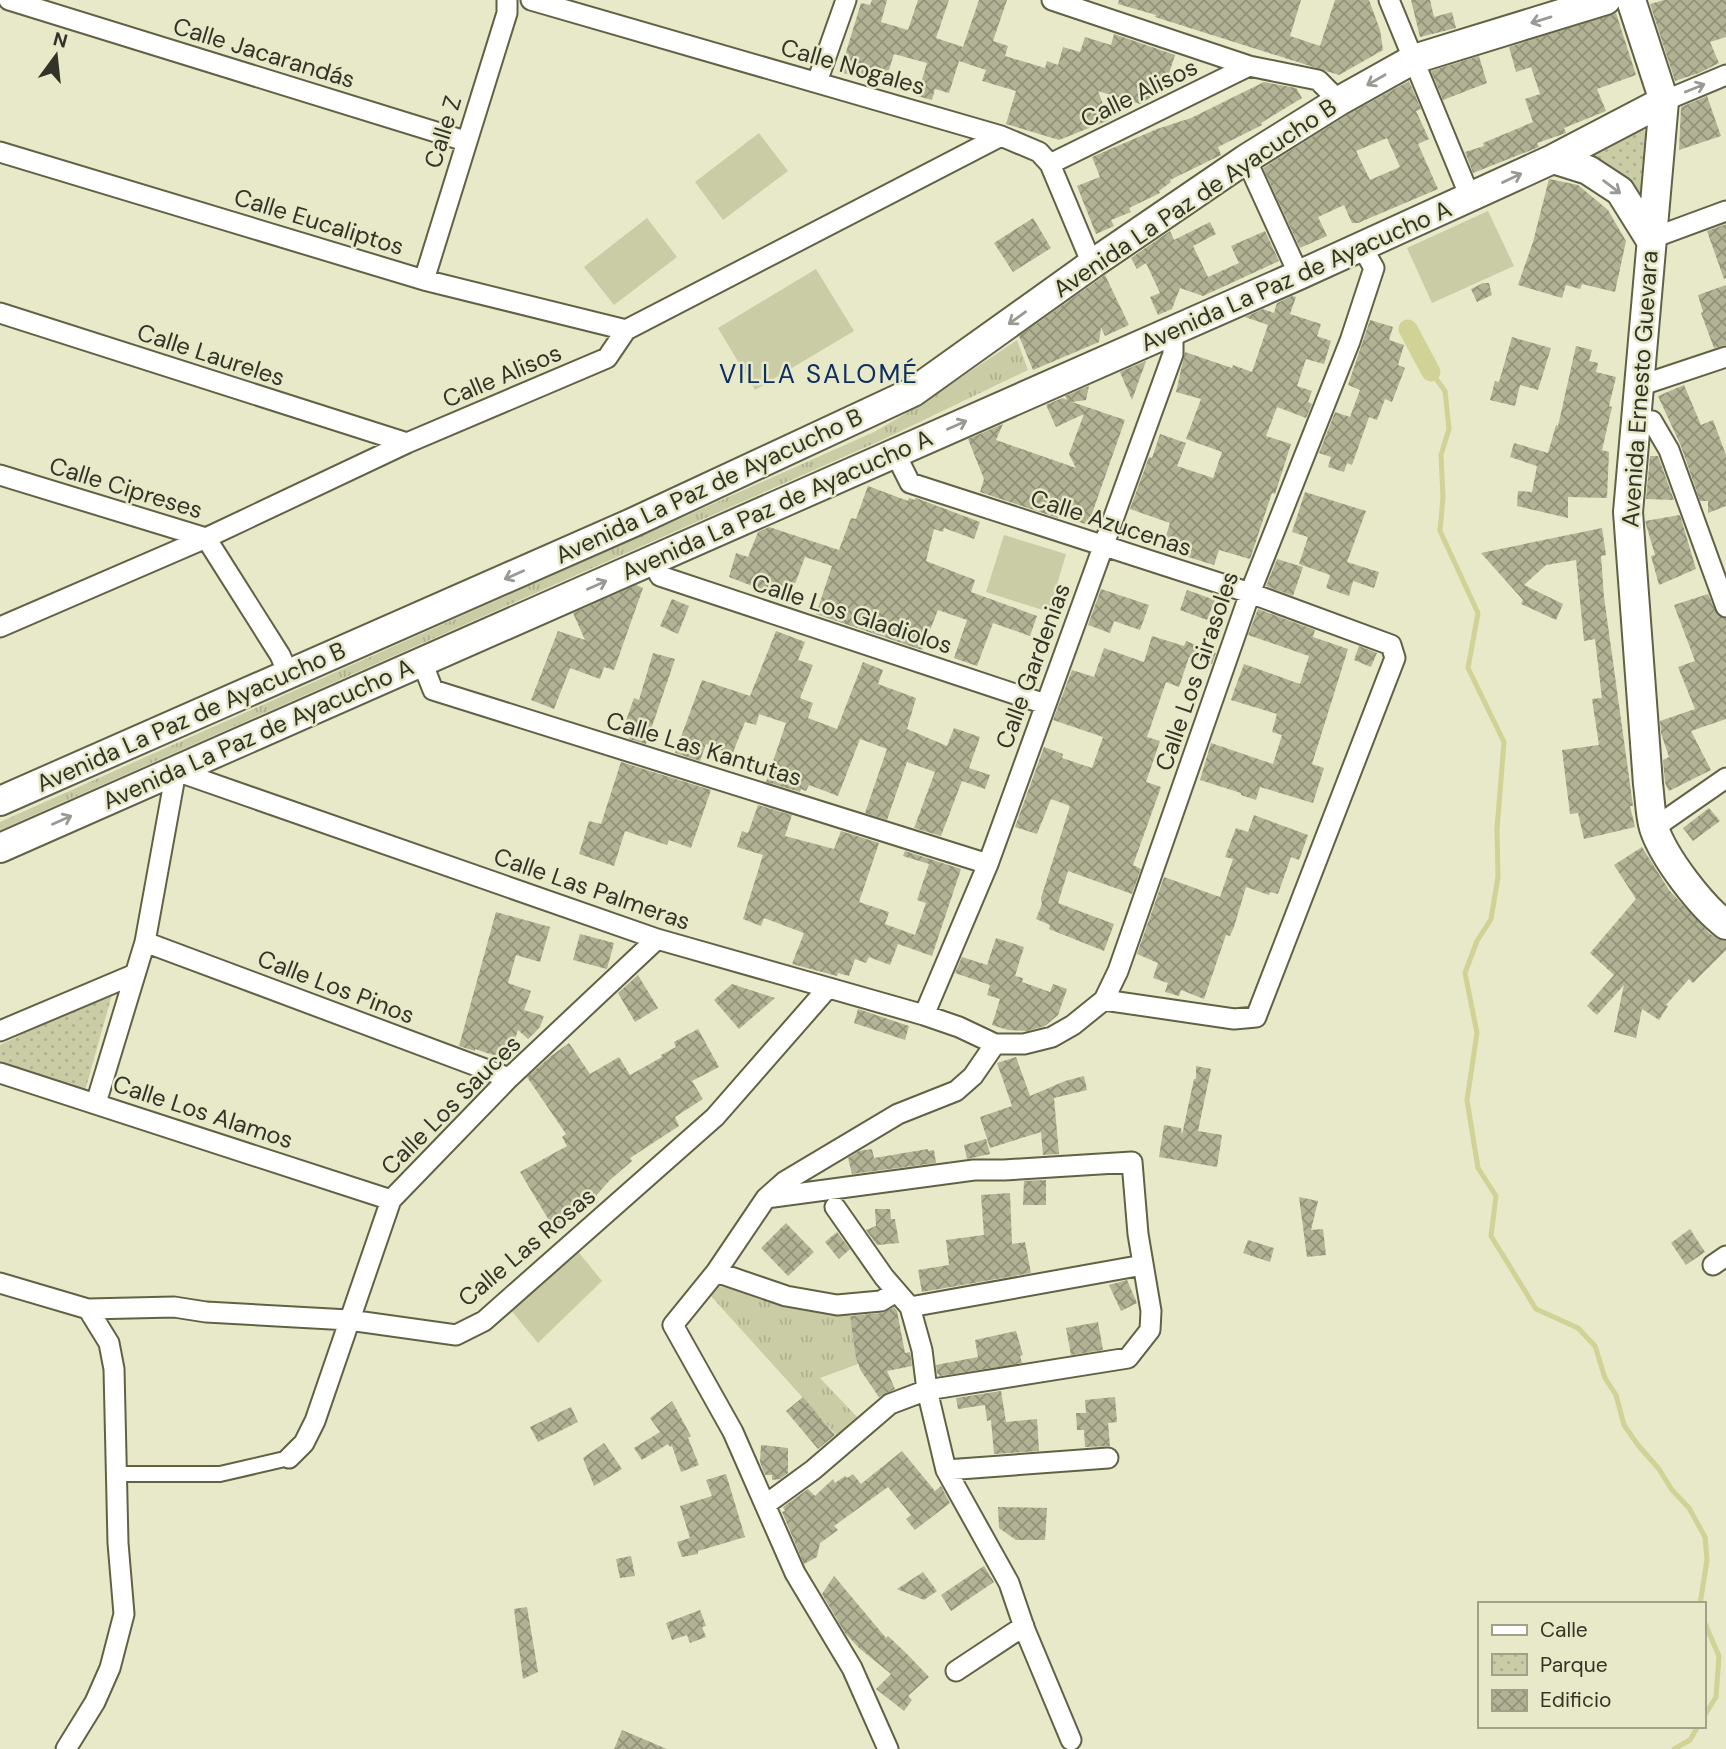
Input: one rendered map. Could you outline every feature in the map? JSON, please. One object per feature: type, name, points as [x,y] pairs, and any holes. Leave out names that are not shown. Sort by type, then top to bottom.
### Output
[{"type":"main road","name":"Avenida La Paz de Ayacucho B","points":[[0,801],[634,522],[913,392],[1092,264],[1246,159],[1339,101],[1414,59],[1606,0]]},
{"type":"main road","name":"Avenida Ernesto Guevara","points":[[1632,0],[1664,101],[1634,419],[1628,512],[1648,784],[1654,828],[1685,882],[1704,905],[1726,925]]},
{"type":"main road","name":"Avenida La Paz de Ayacucho A","points":[[0,848],[1362,247],[1553,159],[1664,101]]},
{"type":"main road","points":[[1553,159],[1588,170],[1620,191],[1650,239]]},
{"type":"street","name":"Calle Jacarandás","points":[[9,0],[465,141]]},
{"type":"street","name":"Calle Z","points":[[424,280],[508,0]]},
{"type":"street","name":"Calle Nogales","points":[[531,0],[1001,136],[1039,152],[1050,164]]},
{"type":"street","points":[[817,82],[846,0]]},
{"type":"street","points":[[1052,0],[1249,65],[1318,80],[1339,101]]},
{"type":"street","points":[[1389,0],[1470,197]]},
{"type":"street","name":"Calle Alisos","points":[[1050,164],[1249,65]]},
{"type":"street","name":"Avenida La Paz de Ayacucho A","points":[[1664,101],[1726,75]]},
{"type":"street","name":"Calle Alisos","points":[[0,627],[206,538],[407,443],[607,358],[626,330],[1001,136]]},
{"type":"street","name":"Calle Eucaliptos","points":[[0,152],[424,280],[626,330]]},
{"type":"street","points":[[1246,159],[1299,275]]},
{"type":"street","points":[[1050,164],[1092,264]]},
{"type":"street","points":[[1650,239],[1726,211]]},
{"type":"street","name":"Calle Los Girasoles","points":[[995,1044],[1024,1044],[1052,1037],[1073,1025],[1104,1000],[1118,971],[1250,593],[1350,341],[1374,268],[1362,247]]},
{"type":"street","name":"Calle Laureles","points":[[0,313],[407,443]]},
{"type":"street","name":"Calle Gardenias","points":[[924,1015],[988,864],[1173,354],[1173,331]]},
{"type":"street","points":[[1639,386],[1726,357]]},
{"type":"street","points":[[1634,419],[1652,421],[1669,450],[1726,607]]},
{"type":"street","name":"Calle Azucenas","points":[[895,453],[910,483],[1250,593],[1391,645],[1395,658],[1256,1017],[1234,1019],[1104,1000]]},
{"type":"street","name":"Calle Cipreses","points":[[0,475],[206,538],[280,655],[289,675]]},
{"type":"street","name":"Calle Los Gladiolos","points":[[652,561],[660,576],[1045,704]]},
{"type":"street","name":"Calle Las Kantutas","points":[[422,662],[433,690],[988,864]]},
{"type":"street","points":[[96,1103],[145,942],[176,771]]},
{"type":"street","name":"Calle Las Palmeras","points":[[176,771],[657,939],[924,1015],[959,1027],[995,1044]]},
{"type":"street","points":[[1654,828],[1726,778]]},
{"type":"street","name":"Calle Los Sauces","points":[[289,1458],[304,1443],[315,1421],[391,1200],[509,1078],[657,939]]},
{"type":"street","name":"Calle Los Pinos","points":[[145,942],[509,1078]]},
{"type":"street","points":[[0,1031],[135,974]]},
{"type":"street","name":"Calle Las Rosas","points":[[0,1283],[88,1309],[174,1307],[206,1312],[348,1320],[456,1335],[484,1321],[715,1117],[827,989]]},
{"type":"street","points":[[888,1749],[852,1668],[795,1573],[733,1432],[673,1325],[716,1272],[766,1198],[784,1182],[898,1114],[956,1091],[978,1070],[995,1044]]},
{"type":"street","name":"Calle Los Alamos","points":[[0,1073],[391,1200]]},
{"type":"street","points":[[765,1505],[813,1470],[890,1404],[927,1390],[1128,1358],[1150,1331],[1151,1311],[1138,1234],[1132,1162],[974,1170],[766,1198]]},
{"type":"street","points":[[835,1207],[896,1292],[910,1307],[922,1350],[927,1390],[946,1470],[1009,1583],[1071,1740]]},
{"type":"street","points":[[910,1307],[1143,1265]]},
{"type":"street","points":[[716,1272],[786,1296],[837,1305],[881,1301],[896,1292]]},
{"type":"street","points":[[66,1749],[95,1702],[110,1668],[124,1614],[118,1543],[114,1369],[109,1343],[88,1309]]},
{"type":"street","points":[[118,1474],[220,1474],[289,1458]]},
{"type":"street","points":[[946,1470],[1108,1458]]},
{"type":"street","points":[[956,1671],[1024,1626]]},
{"type":"green space","points":[[1640,128],[1647,132],[1645,193],[1639,197],[1583,154]]},
{"type":"green space","points":[[759,133],[788,171],[723,220],[695,182]]},
{"type":"green space","points":[[1488,211],[1514,266],[1432,303],[1407,248]]},
{"type":"green space","points":[[647,218],[677,257],[614,305],[584,267]]},
{"type":"green space","points":[[816,269],[854,331],[755,390],[718,328]]},
{"type":"green space","points":[[1017,340],[1028,370],[882,440],[0,830],[0,822],[876,431]]},
{"type":"green space","points":[[1004,535],[1066,554],[1049,612],[986,592]]},
{"type":"green space","points":[[113,991],[83,1098],[0,1070],[0,1045]]},
{"type":"green space","points":[[576,1249],[602,1281],[538,1343],[510,1309]]},
{"type":"green space","points":[[717,1286],[849,1311],[858,1364],[820,1378],[861,1421],[840,1439],[710,1295]]},
{"type":"building","points":[[872,0],[887,0],[881,22],[908,30],[918,0],[949,0],[936,38],[963,47],[979,0],[1007,0],[993,41],[1008,46],[1005,56],[1045,68],[1047,61],[1058,65],[1063,47],[1080,52],[1085,37],[1111,45],[1114,34],[1175,55],[1164,89],[1140,104],[1098,91],[1109,120],[1059,140],[1006,124],[1016,91],[982,81],[986,70],[959,61],[949,93],[935,89],[932,100],[917,96],[927,63],[894,54],[884,85],[840,72],[861,3],[870,5]]},
{"type":"building","points":[[1119,0],[1301,0],[1290,36],[1320,46],[1335,0],[1369,0],[1380,30],[1383,50],[1339,75],[1155,17],[1156,15],[1118,4]]},
{"type":"building","points":[[1411,0],[1430,0],[1434,17],[1452,12],[1456,28],[1420,37]]},
{"type":"building","points":[[1664,0],[1726,0],[1726,37],[1710,42],[1719,63],[1675,81],[1650,4]]},
{"type":"building","points":[[1616,13],[1636,75],[1597,89],[1606,111],[1564,128],[1566,133],[1537,143],[1539,147],[1473,173],[1465,152],[1484,146],[1483,143],[1533,122],[1525,99],[1540,94],[1531,67],[1516,72],[1509,47]]},
{"type":"building","points":[[1479,56],[1487,83],[1443,100],[1431,71]]},
{"type":"building","points":[[1409,81],[1421,109],[1416,111],[1429,139],[1418,144],[1438,189],[1358,223],[1352,223],[1344,205],[1318,217],[1327,236],[1300,248],[1263,168],[1347,115]],"holes":[[[1387,138],[1400,167],[1370,180],[1356,151]]]},
{"type":"building","points":[[1264,82],[1296,88],[1302,98],[1261,123],[1262,125],[1218,147],[1221,155],[1170,180],[1160,193],[1129,208],[1131,212],[1111,220],[1114,226],[1096,234],[1077,186],[1100,177],[1092,157],[1157,129],[1191,118]]},
{"type":"building","points":[[1707,96],[1721,136],[1679,150],[1681,107]]},
{"type":"building","points":[[1549,179],[1578,185],[1608,210],[1626,241],[1615,292],[1582,284],[1580,289],[1566,285],[1562,298],[1518,285],[1533,242]]},
{"type":"building","points":[[1033,218],[1051,248],[1013,272],[994,243]]},
{"type":"building","points":[[1210,222],[1216,234],[1193,246],[1208,277],[1239,263],[1231,246],[1265,231],[1279,261],[1203,296],[1180,288],[1172,309],[1158,315],[1150,297],[1160,293],[1146,263],[1137,269],[1131,258],[1170,231],[1174,240]]},
{"type":"building","points":[[1726,224],[1726,278],[1724,279],[1707,231]]},
{"type":"building","points":[[1105,275],[1129,325],[1105,336],[1101,327],[1099,342],[1033,370],[1019,336]]},
{"type":"building","points":[[1489,283],[1492,295],[1477,302],[1471,289]]},
{"type":"building","points":[[1726,285],[1726,345],[1714,348],[1701,313],[1703,312],[1698,295]]},
{"type":"building","points":[[1292,296],[1296,297],[1290,314],[1321,324],[1317,336],[1331,341],[1324,364],[1306,359],[1297,386],[1312,391],[1308,402],[1312,404],[1306,418],[1277,407],[1266,436],[1291,444],[1250,559],[1219,550],[1214,565],[1162,549],[1170,523],[1130,509],[1160,434],[1186,443],[1177,466],[1213,478],[1222,452],[1186,439],[1201,399],[1176,392],[1185,352],[1252,372],[1268,325],[1245,317],[1263,309],[1274,313],[1277,303]]},
{"type":"building","points":[[1370,320],[1393,327],[1389,340],[1404,345],[1398,365],[1405,368],[1392,402],[1385,399],[1377,420],[1369,417],[1352,465],[1347,463],[1344,472],[1328,467],[1331,457],[1319,453],[1335,412],[1350,417],[1360,390],[1348,385]]},
{"type":"building","points":[[1512,337],[1551,348],[1538,390],[1520,385],[1515,406],[1490,400],[1495,381],[1499,382]]},
{"type":"building","points":[[1576,346],[1592,350],[1589,361],[1598,363],[1596,372],[1616,377],[1602,450],[1609,452],[1607,498],[1568,497],[1568,518],[1517,506],[1518,491],[1532,492],[1537,466],[1510,457],[1514,443],[1548,453],[1556,425],[1558,426]]},
{"type":"building","points":[[1146,361],[1132,400],[1120,372]]},
{"type":"building","points":[[1684,385],[1701,425],[1713,420],[1726,455],[1726,506],[1708,513],[1708,501],[1700,501],[1681,446],[1658,396]]},
{"type":"building","points":[[1089,386],[1086,400],[1072,402],[1125,420],[1088,525],[980,492],[984,479],[968,439],[1003,424],[996,440],[1076,468],[1069,454],[1084,414],[1056,427],[1046,405],[1062,398],[1067,400],[1065,396]]},
{"type":"building","points":[[1650,456],[1658,456],[1674,500],[1646,499]]},
{"type":"building","points":[[868,486],[908,501],[909,498],[916,498],[980,522],[974,539],[944,528],[943,532],[934,529],[926,561],[975,580],[971,592],[1037,616],[1030,636],[993,623],[977,666],[954,658],[967,620],[938,610],[922,650],[816,614],[832,566],[805,557],[789,600],[729,577],[736,553],[748,557],[758,532],[769,527],[839,550],[851,518],[856,519]]},
{"type":"building","points":[[1305,492],[1366,511],[1347,562],[1379,572],[1374,588],[1353,581],[1349,596],[1326,588],[1330,575],[1299,564],[1308,537],[1292,532]]},
{"type":"building","points":[[1680,515],[1696,569],[1659,585],[1651,556],[1655,555],[1645,521]]},
{"type":"building","points":[[1602,528],[1606,555],[1601,556],[1604,597],[1633,806],[1630,806],[1635,827],[1584,839],[1578,813],[1570,814],[1562,750],[1599,745],[1592,699],[1602,698],[1595,639],[1584,641],[1576,560],[1546,565],[1524,585],[1563,604],[1556,620],[1521,604],[1523,600],[1481,553]]},
{"type":"building","points":[[1277,559],[1303,567],[1293,596],[1266,586]]},
{"type":"building","points":[[636,585],[643,588],[614,670],[604,667],[600,679],[570,668],[554,709],[531,700],[558,631],[585,640],[573,613]]},
{"type":"building","points":[[1101,589],[1149,605],[1140,630],[1114,621],[1110,633],[1088,625]]},
{"type":"building","points":[[1187,590],[1215,600],[1207,620],[1180,610]]},
{"type":"building","points":[[1708,594],[1718,616],[1726,619],[1726,719],[1691,731],[1711,770],[1669,791],[1665,783],[1663,760],[1669,757],[1660,721],[1695,709],[1678,667],[1695,661],[1674,605]]},
{"type":"building","points":[[672,599],[689,606],[678,634],[660,626]]},
{"type":"building","points":[[1258,609],[1315,630],[1313,637],[1348,649],[1312,764],[1324,768],[1313,803],[1260,787],[1256,800],[1200,780],[1211,743],[1273,764],[1282,735],[1272,732],[1277,714],[1231,700],[1234,691],[1244,664],[1300,684],[1309,656],[1248,635]]},
{"type":"building","points":[[776,631],[805,642],[798,660],[813,665],[800,698],[813,703],[808,718],[837,729],[863,662],[883,670],[878,684],[916,698],[907,729],[947,746],[954,728],[980,737],[969,768],[990,775],[985,789],[962,781],[941,836],[914,828],[935,772],[907,762],[887,820],[865,813],[887,749],[860,739],[838,796],[809,785],[806,791],[801,789],[800,792],[766,782],[786,723],[759,714],[756,725],[745,722],[732,755],[706,744],[700,761],[675,753],[702,680],[750,696]]},
{"type":"building","points":[[1152,636],[1184,646],[1186,641],[1216,653],[1212,664],[1189,657],[1179,687],[1166,682],[1147,737],[1160,741],[1146,782],[1161,787],[1133,865],[1141,869],[1132,894],[1068,871],[1058,903],[1114,924],[1104,951],[1049,929],[1050,925],[1036,919],[1070,806],[1051,799],[1037,834],[1015,827],[1044,747],[1063,754],[1062,758],[1092,768],[1103,737],[1053,720],[1072,670],[1094,677],[1104,648],[1144,662]]},
{"type":"building","points":[[1359,646],[1377,653],[1371,667],[1354,660]]},
{"type":"building","points":[[653,653],[675,659],[646,744],[629,739],[630,735],[622,732],[634,698],[639,700]]},
{"type":"building","points":[[621,762],[711,790],[691,848],[669,840],[667,845],[625,831],[614,866],[579,854],[589,821],[601,824]]},
{"type":"building","points":[[758,805],[792,815],[785,836],[834,849],[841,831],[879,843],[859,902],[889,912],[885,924],[915,935],[926,903],[917,900],[929,864],[903,856],[905,851],[961,869],[932,956],[898,944],[890,965],[869,957],[866,963],[855,959],[849,976],[838,973],[837,976],[792,964],[804,933],[764,918],[761,926],[743,919],[763,855],[737,847],[742,831],[748,833]]},
{"type":"building","points":[[1709,808],[1720,821],[1693,841],[1683,828]]},
{"type":"building","points":[[1254,815],[1308,835],[1299,860],[1291,857],[1278,894],[1270,892],[1269,895],[1246,887],[1234,927],[1230,936],[1226,935],[1204,999],[1181,990],[1179,996],[1165,992],[1168,983],[1153,978],[1158,963],[1137,954],[1164,877],[1220,897],[1233,859],[1225,857],[1236,828],[1248,832]]},
{"type":"building","points":[[1642,847],[1669,890],[1710,934],[1726,942],[1726,950],[1693,983],[1689,979],[1666,1005],[1668,1006],[1659,1020],[1642,1009],[1636,1038],[1614,1032],[1624,985],[1597,1015],[1587,1006],[1614,975],[1590,953],[1636,899],[1614,865]]},
{"type":"building","points":[[496,912],[550,927],[540,962],[516,955],[508,983],[531,991],[524,1010],[544,1016],[540,1027],[528,1039],[518,1030],[508,1060],[459,1046]]},
{"type":"building","points":[[580,934],[614,943],[607,969],[573,960]]},
{"type":"building","points":[[996,938],[1024,947],[1015,976],[1023,978],[1022,982],[1050,992],[1053,984],[1067,989],[1058,1015],[1045,1026],[1027,1031],[1008,1030],[992,1025],[1000,999],[987,995],[990,985],[955,973],[962,957],[987,965]]},
{"type":"building","points":[[638,975],[658,1008],[635,1022],[618,993]]},
{"type":"building","points":[[732,984],[775,998],[739,1029],[714,1000]]},
{"type":"building","points":[[858,1009],[909,1026],[905,1040],[854,1023]]},
{"type":"building","points":[[698,1029],[719,1067],[692,1081],[703,1099],[675,1117],[679,1126],[630,1158],[632,1161],[591,1201],[593,1204],[553,1227],[520,1172],[567,1146],[562,1137],[566,1134],[527,1077],[569,1043],[590,1074],[619,1057],[630,1075],[662,1057],[661,1055],[676,1047],[674,1042]]},
{"type":"building","points":[[1016,1057],[1030,1096],[1084,1076],[1087,1090],[1054,1098],[1059,1154],[1043,1155],[1041,1132],[990,1148],[980,1117],[1012,1106],[997,1063]]},
{"type":"building","points":[[1196,1066],[1211,1069],[1198,1131],[1222,1135],[1217,1167],[1159,1157],[1164,1125],[1181,1128],[1182,1135],[1196,1079]]},
{"type":"building","points":[[986,1139],[990,1154],[967,1159],[964,1145]]},
{"type":"building","points":[[872,1149],[874,1158],[934,1150],[936,1163],[852,1174],[848,1158],[859,1151]]},
{"type":"building","points":[[1046,1180],[1046,1205],[1023,1205],[1024,1181]]},
{"type":"building","points":[[1010,1193],[1012,1244],[1025,1242],[1031,1273],[922,1292],[918,1270],[949,1265],[946,1240],[984,1235],[981,1195]]},
{"type":"building","points":[[1299,1197],[1318,1201],[1311,1230],[1323,1229],[1326,1255],[1307,1257]]},
{"type":"building","points":[[875,1209],[890,1209],[891,1219],[895,1219],[899,1243],[877,1245],[866,1230],[876,1226]]},
{"type":"building","points":[[786,1223],[814,1252],[788,1276],[761,1248]]},
{"type":"building","points":[[1690,1229],[1705,1252],[1686,1265],[1671,1243]]},
{"type":"building","points":[[837,1232],[850,1249],[839,1259],[825,1242]]},
{"type":"building","points":[[1248,1240],[1274,1248],[1270,1262],[1243,1253]]},
{"type":"building","points":[[1127,1280],[1137,1303],[1121,1311],[1109,1285]]},
{"type":"building","points":[[894,1307],[905,1353],[910,1352],[912,1366],[887,1371],[895,1389],[879,1397],[861,1371],[856,1358],[850,1316],[882,1313]]},
{"type":"building","points":[[1098,1322],[1103,1350],[1071,1355],[1066,1328]]},
{"type":"building","points":[[1016,1331],[1023,1355],[1020,1356],[1022,1363],[940,1376],[937,1373],[936,1365],[978,1357],[975,1340]]},
{"type":"building","points":[[1001,1391],[1006,1422],[1037,1419],[1039,1451],[994,1454],[991,1420],[987,1421],[985,1405],[958,1409],[956,1398]]},
{"type":"building","points":[[803,1397],[835,1435],[818,1449],[786,1411]]},
{"type":"building","points":[[1115,1397],[1117,1422],[1108,1423],[1110,1446],[1085,1447],[1084,1430],[1077,1430],[1076,1413],[1086,1413],[1085,1400]]},
{"type":"building","points":[[672,1401],[691,1436],[688,1438],[699,1465],[681,1472],[672,1446],[668,1444],[642,1460],[634,1448],[660,1432],[650,1418]]},
{"type":"building","points":[[571,1407],[578,1422],[538,1442],[530,1427]]},
{"type":"building","points":[[604,1443],[622,1469],[594,1486],[583,1458]]},
{"type":"building","points":[[761,1445],[788,1448],[788,1473],[780,1479],[772,1480],[772,1475],[765,1475],[760,1462]]},
{"type":"building","points":[[902,1451],[935,1491],[941,1486],[950,1503],[915,1530],[906,1519],[911,1515],[888,1487],[834,1526],[838,1530],[820,1543],[817,1557],[804,1564],[782,1512],[785,1511],[783,1507],[808,1489],[815,1496],[833,1479],[835,1483],[853,1474],[861,1484]]},
{"type":"building","points":[[726,1474],[745,1537],[682,1557],[677,1542],[690,1538],[680,1506],[712,1496],[706,1480]]},
{"type":"building","points":[[998,1507],[1047,1508],[1045,1540],[1016,1540],[999,1528]]},
{"type":"building","points":[[631,1556],[635,1576],[620,1578],[616,1559]]},
{"type":"building","points":[[984,1566],[994,1582],[951,1611],[941,1595]]},
{"type":"building","points":[[923,1572],[937,1591],[924,1600],[897,1589]]},
{"type":"building","points":[[834,1576],[886,1638],[888,1636],[929,1677],[908,1696],[912,1700],[904,1711],[876,1689],[891,1674],[845,1633],[822,1594]]},
{"type":"building","points":[[527,1607],[538,1672],[523,1679],[514,1609]]},
{"type":"building","points":[[700,1610],[706,1626],[702,1627],[706,1637],[690,1643],[687,1635],[672,1640],[666,1623]]},
{"type":"building","points":[[622,1730],[667,1749],[614,1749]]},
{"type":"waterway","points":[[1408,329],[1431,372]]},
{"type":"waterway","points":[[1431,372],[1445,391],[1449,429],[1441,455],[1443,497],[1440,531],[1478,613],[1468,668],[1504,742],[1497,829],[1498,877],[1491,919],[1477,941],[1465,973],[1477,1033],[1467,1100],[1478,1168],[1496,1196],[1491,1236],[1536,1309],[1578,1328],[1595,1346],[1605,1378],[1616,1395],[1624,1425],[1672,1490],[1689,1508],[1705,1537],[1707,1560],[1700,1602]]},
{"type":"waterway","points":[[1705,1624],[1719,1656],[1716,1697],[1705,1715]]},
{"type":"waterway","points":[[1674,1749],[1690,1740],[1697,1728]]},
{"type":"district","name":"VILLA SALOMÉ","points":[[819,374]]}]
